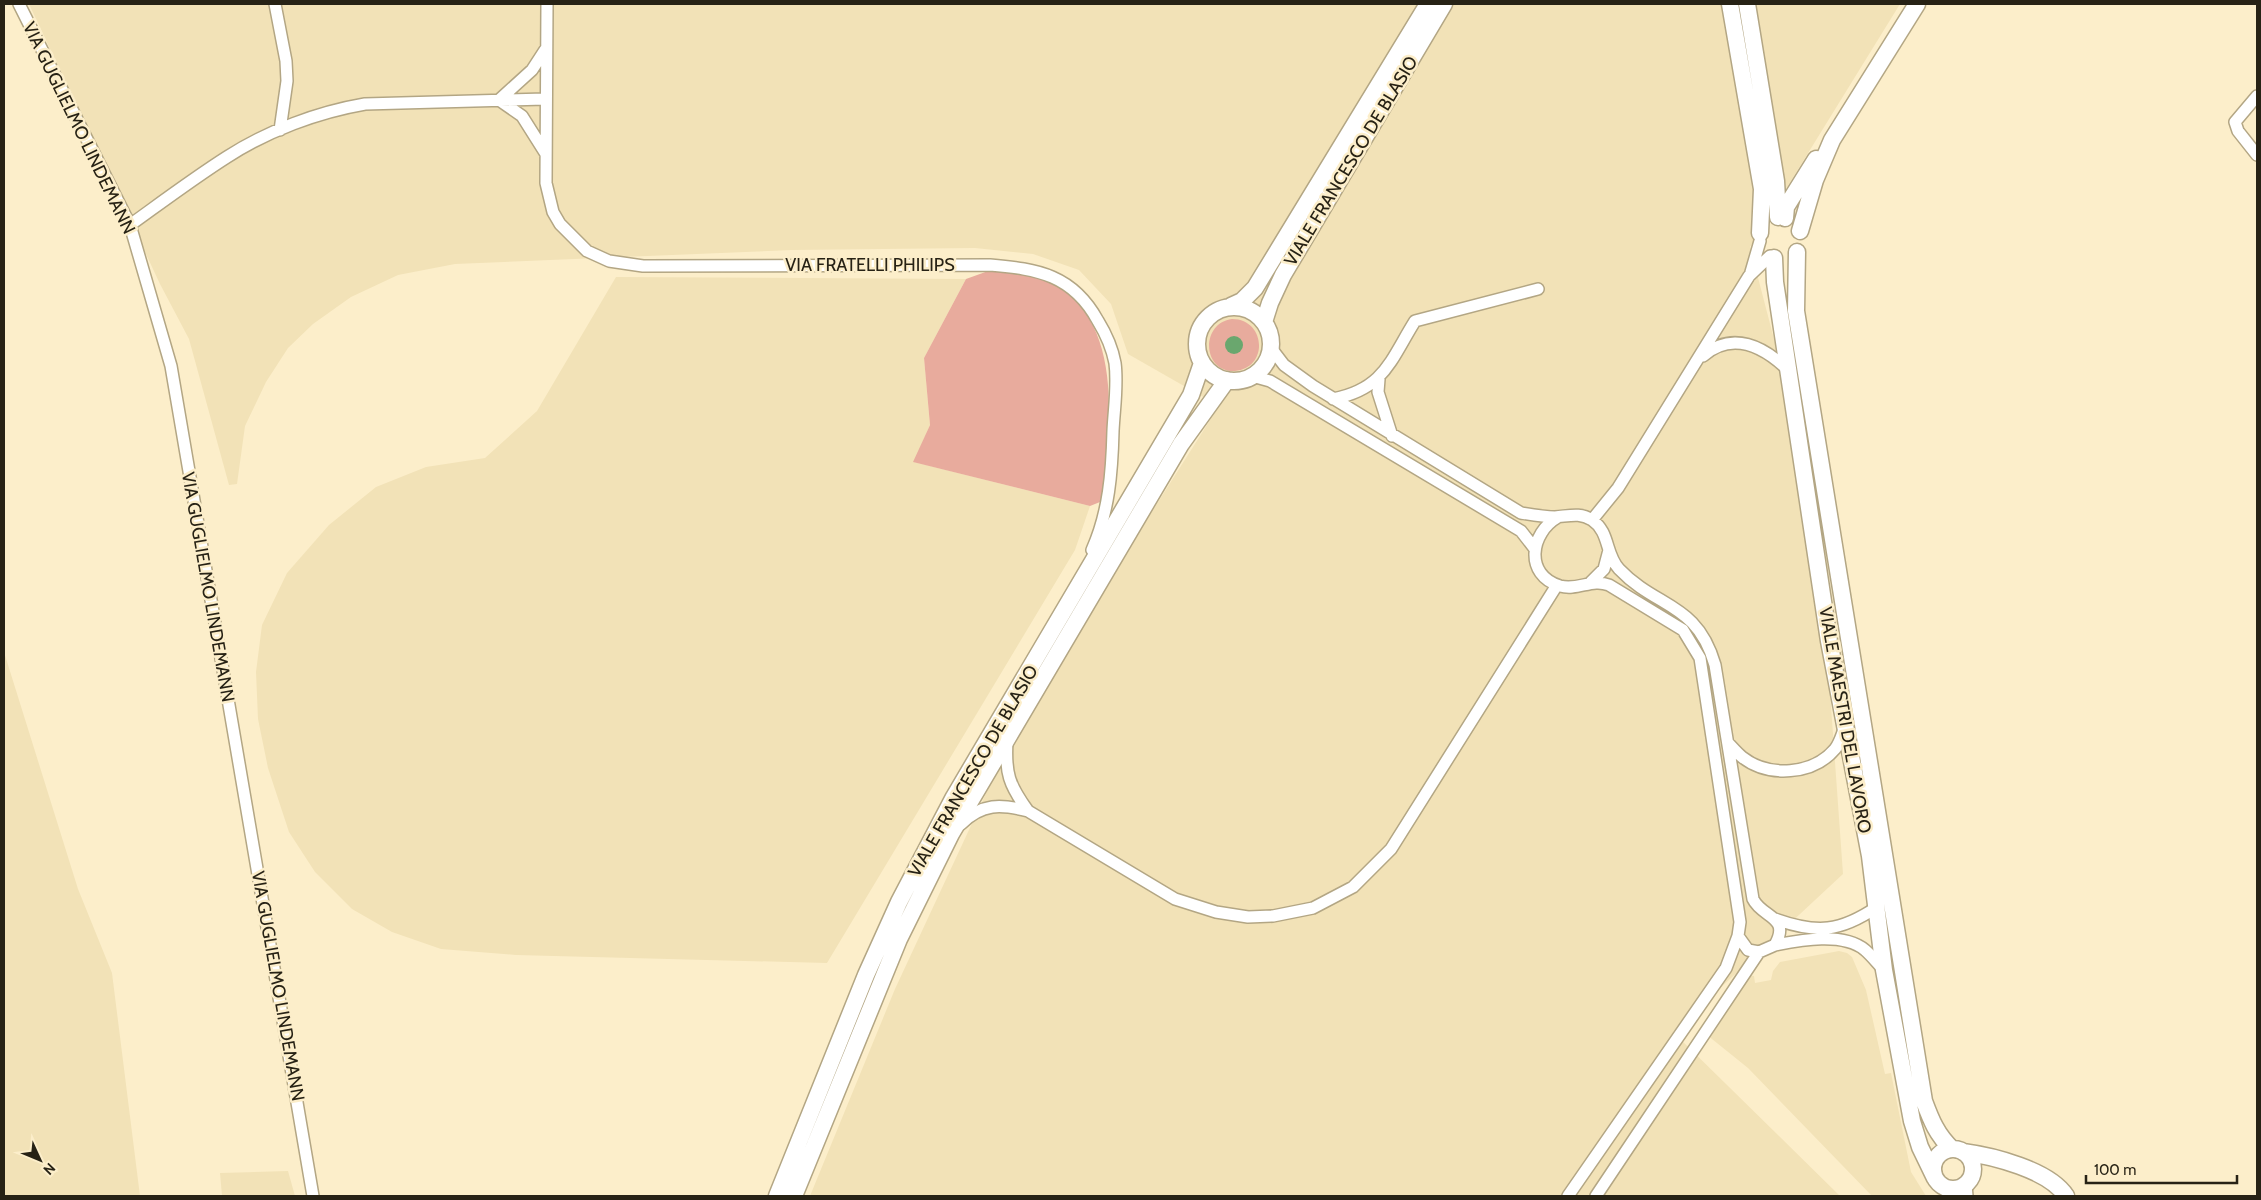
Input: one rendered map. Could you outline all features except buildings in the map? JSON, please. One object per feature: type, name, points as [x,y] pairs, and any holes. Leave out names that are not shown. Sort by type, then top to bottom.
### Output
[{"type":"street","name":"VIA GUGLIELMO LINDEMANN","points":[[19,4],[130,225],[171,366],[313,1196]]},
{"type":"street","points":[[275,4],[286,61],[287,81],[280,130]]},
{"type":"street","name":"VIA FRATELLI PHILIPS","points":[[547,4],[546,183],[553,212],[560,224],[587,250],[609,261],[643,266],[990,265],[1031,269],[1062,281],[1086,300],[1109,340],[1115,364],[1112,467],[1101,529],[1067,607]]},
{"type":"street","name":"VIALE FRANCESCO DE BLASIO","points":[[1231,306],[1242,301],[1255,288],[1428,4]]},
{"type":"street","name":"VIALE FRANCESCO DE BLASIO","points":[[1264,322],[1270,303],[1283,275],[1444,4]]},
{"type":"street","points":[[1730,4],[1762,189],[1760,237],[1762,247],[1772,257],[1787,258],[1797,252],[1802,242],[1800,230],[1815,180],[1832,140],[1917,4]]},
{"type":"street","points":[[1747,4],[1782,218]]},
{"type":"street","points":[[499,100],[532,70],[546,48]]},
{"type":"street","points":[[2235,122],[2257,96]]},
{"type":"street","points":[[130,225],[228,156],[280,130],[339,108],[365,104],[545,99]]},
{"type":"street","points":[[499,100],[522,116],[546,154]]},
{"type":"street","points":[[2235,122],[2257,106]]},
{"type":"street","points":[[2235,122],[2238,131],[2257,156]]},
{"type":"street","points":[[1782,218],[1786,207],[1817,157],[1832,140]]},
{"type":"street","points":[[1592,520],[1618,488],[1749,276],[1760,237],[1767,223],[1782,218],[1792,220],[1800,230]]},
{"type":"street","name":"VIALE MAESTRI DEL LAVORO","points":[[1772,257],[1817,565],[1870,856],[1884,970],[1912,1121],[1920,1147],[1950,1189],[1973,1173],[1973,1164],[1941,1139],[1924,1101],[1796,311],[1797,252]]},
{"type":"street","points":[[1749,276],[1772,257]]},
{"type":"street","points":[[1333,399],[1352,396],[1379,379],[1415,321],[1538,289]]},
{"type":"street","points":[[1231,306],[1250,310],[1264,322],[1271,339],[1271,348],[1264,364],[1252,376],[1240,380],[1227,380],[1208,371],[1202,363],[1196,342],[1201,326],[1211,314],[1231,306]]},
{"type":"street","points":[[1696,362],[1713,348],[1730,343],[1744,344],[1758,347],[1773,356],[1788,370]]},
{"type":"street","points":[[1271,348],[1284,365],[1333,399],[1521,512],[1558,517],[1569,514],[1581,515],[1592,520],[1601,528],[1616,566],[1626,577],[1683,614],[1695,624],[1710,647],[1715,666],[1754,899],[1757,906],[1775,918],[1812,929],[1833,929],[1861,918],[1877,907]]},
{"type":"street","name":"VIALE FRANCESCO DE BLASIO","points":[[777,1196],[866,975],[903,894],[954,797],[1192,396],[1202,363]]},
{"type":"street","points":[[1252,376],[1270,381],[1521,531],[1535,549],[1540,571],[1558,585],[1579,587],[1600,581],[1666,618],[1683,630],[1700,658],[1740,922],[1738,936],[1726,968],[1568,1196]]},
{"type":"street","points":[[1379,379],[1378,392],[1392,436]]},
{"type":"street","name":"VIALE FRANCESCO DE BLASIO","points":[[794,1196],[899,939],[951,834],[1008,734],[1181,444],[1227,380]]},
{"type":"street","points":[[1535,549],[1542,530],[1558,517]]},
{"type":"street","points":[[1589,583],[1604,570],[1609,550]]},
{"type":"street","points":[[951,834],[976,811],[987,806],[1005,805],[1028,811],[1175,899],[1197,907],[1248,918],[1294,914],[1313,908],[1353,887],[1392,849],[1558,585]]},
{"type":"street","points":[[1728,744],[1742,758],[1755,765],[1774,771],[1789,772],[1824,760],[1836,747],[1845,726]]},
{"type":"street","points":[[1008,734],[1006,762],[1008,780],[1028,811]]},
{"type":"street","points":[[1740,922],[1750,912],[1764,911]]},
{"type":"street","points":[[1775,918],[1780,932],[1775,945]]},
{"type":"street","points":[[1738,936],[1748,950],[1759,952]]},
{"type":"street","points":[[1596,1196],[1759,952],[1775,945],[1804,941],[1849,942],[1864,949],[1884,970]]},
{"type":"street","points":[[1950,1189],[1933,1171],[1934,1161],[1938,1155],[1957,1150],[1978,1154],[2040,1174],[2062,1190],[2066,1196]]},
{"type":"shaded area","points":[[29,4],[1900,4],[1750,247],[1780,362],[1828,664],[1843,874],[1673,1032],[1840,1196],[810,1196],[895,989],[1021,718],[1219,406],[1128,354],[1111,304],[1079,270],[1033,254],[975,248],[792,250],[455,264],[398,275],[351,297],[313,324],[288,348],[266,382],[245,426],[237,484],[229,485],[189,339],[160,284]]},
{"type":"shaded area","points":[[991,270],[1035,277],[1060,288],[1080,306],[1095,329],[1103,355],[1108,383],[1109,412],[1104,495],[1100,502],[1090,506],[913,462],[930,425],[924,358],[966,279]]},
{"type":"shaded area","points":[[616,277],[966,279],[924,358],[930,425],[914,462],[1090,506],[1075,550],[827,963],[516,955],[441,949],[392,932],[352,909],[315,872],[289,832],[268,768],[258,719],[256,672],[262,625],[287,573],[329,525],[376,487],[426,467],[485,458],[537,411]]},
{"type":"shaded area","points":[[1232,319],[1243,321],[1252,327],[1257,335],[1259,344],[1254,362],[1246,368],[1235,371],[1224,370],[1216,364],[1211,356],[1209,347],[1214,329],[1222,322]]},
{"type":"shaded area","points":[[1230,336],[1238,336],[1243,341],[1241,352],[1230,354],[1225,349],[1225,341]]},
{"type":"shaded area","points":[[4,652],[78,889],[112,973],[140,1196],[4,1196]]},
{"type":"shaded area","points":[[1839,951],[1847,953],[1852,957],[1866,990],[1885,1074],[1891,1073],[1911,1172],[1926,1196],[1872,1196],[1748,1068],[1707,1035],[1749,975],[1754,976],[1755,983],[1771,980],[1773,971],[1780,962]]},
{"type":"shaded area","points":[[288,1171],[295,1196],[222,1196],[220,1173]]}]
